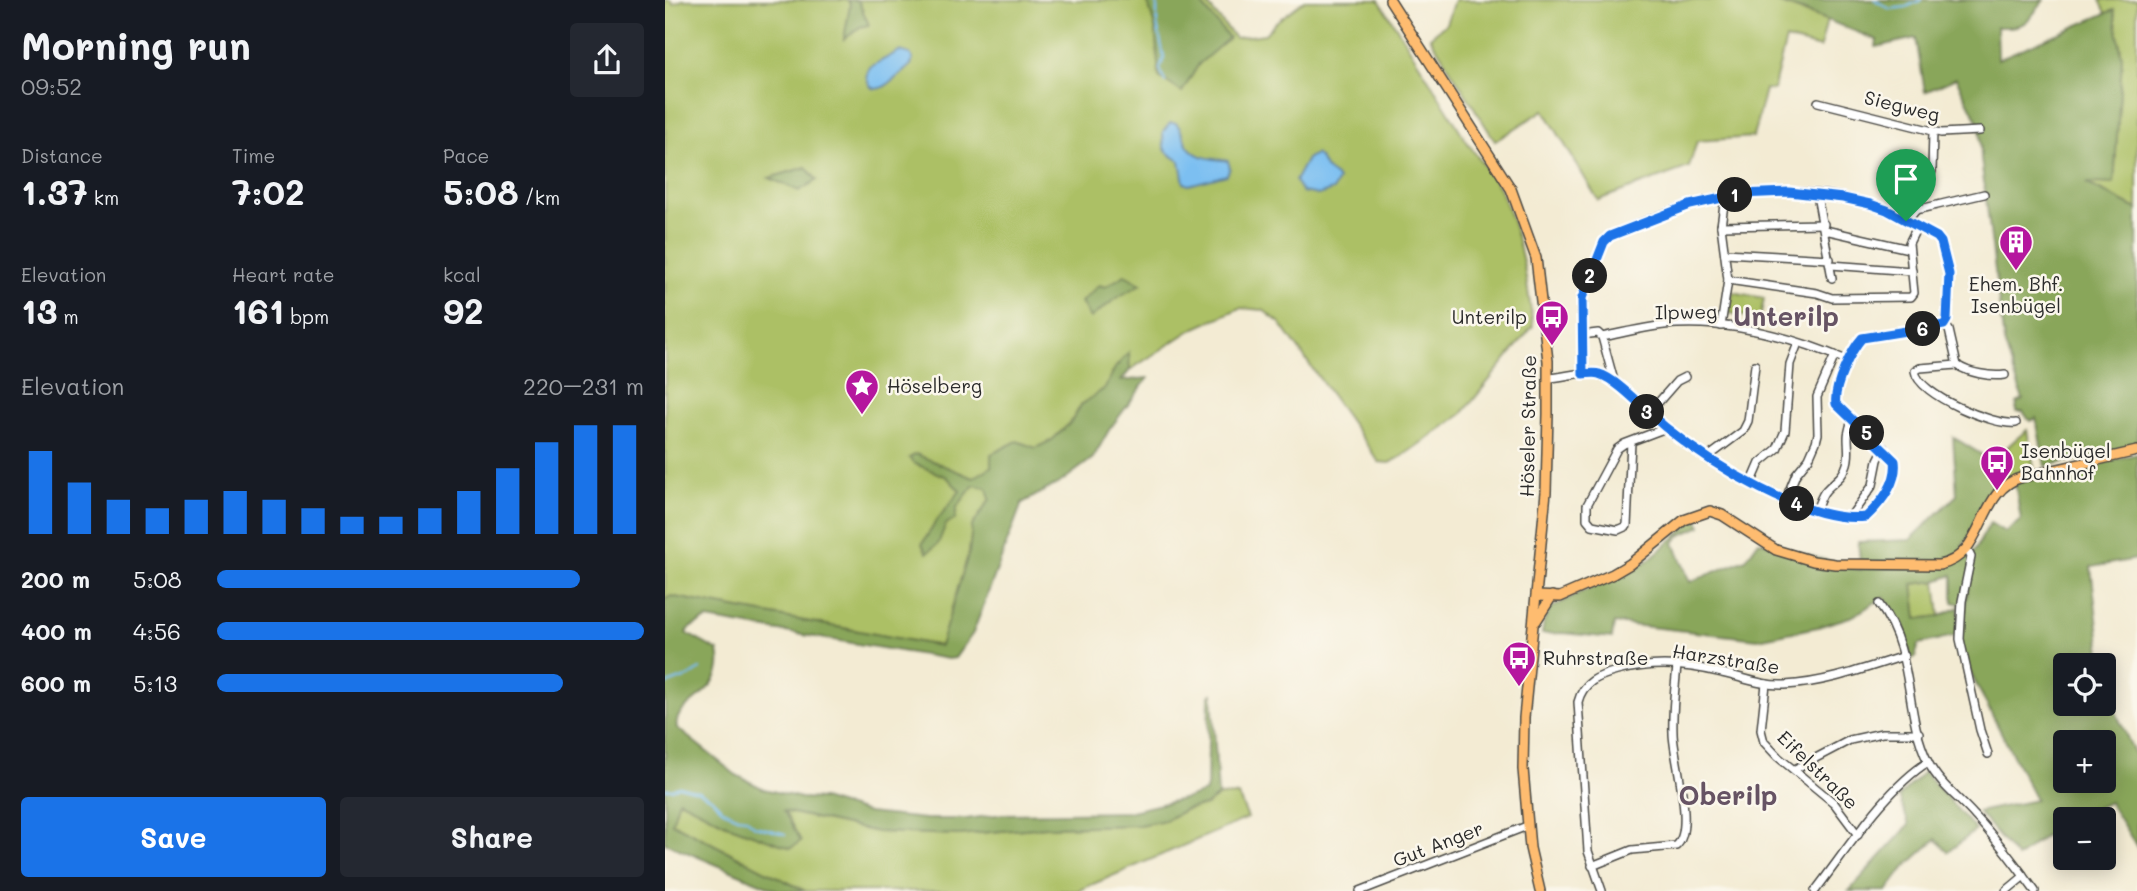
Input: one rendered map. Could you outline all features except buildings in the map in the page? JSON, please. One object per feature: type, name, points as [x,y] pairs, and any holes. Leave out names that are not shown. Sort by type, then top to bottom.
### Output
[{"type":"main road","name":"Höseler Straße","points":[[1390,0],[1511,189],[1536,258],[1549,378],[1546,492],[1524,718],[1523,769],[1527,826],[1540,891]]},
{"type":"main road","points":[[1537,596],[1560,597],[1613,574],[1630,564],[1684,520],[1710,511],[1722,515],[1776,550],[1813,561],[1835,564],[1948,563],[1967,549],[1992,499],[2007,483],[2137,451]]},
{"type":"main road","points":[[1534,624],[1552,596]]},
{"type":"street","name":"Siegweg","points":[[1818,102],[1941,133],[1980,131]]},
{"type":"street","points":[[1906,221],[1916,210],[1932,171],[1933,131]]},
{"type":"street","points":[[1583,374],[1582,298],[1604,242],[1610,236],[1690,205],[1725,197],[1759,193],[1817,195],[1858,201],[1887,210],[1917,227],[1941,242],[1949,274],[1947,320],[1944,325]]},
{"type":"street","points":[[1916,210],[1984,194]]},
{"type":"street","points":[[1817,195],[1832,278]]},
{"type":"street","points":[[1720,326],[1728,280],[1721,226],[1725,197]]},
{"type":"street","points":[[1721,226],[1824,227],[1909,248]]},
{"type":"street","points":[[1728,280],[1817,293],[1832,298],[1911,297],[1914,293],[1909,243],[1917,227]]},
{"type":"street","points":[[1725,253],[1912,271]]},
{"type":"street","name":"Ilpweg","points":[[1582,335],[1598,333],[1602,337],[1662,325],[1720,326],[1767,332],[1849,361]]},
{"type":"street","points":[[1549,378],[1598,373],[1614,382],[1666,428],[1751,484],[1785,501],[1850,517],[1866,517],[1884,497],[1893,481],[1895,461],[1836,404],[1834,395],[1856,345],[1862,338],[1944,325]]},
{"type":"street","points":[[1944,325],[1949,330],[1957,365]]},
{"type":"street","points":[[1602,337],[1614,382]]},
{"type":"street","points":[[1751,484],[1761,463],[1777,449],[1785,431],[1790,364],[1798,343]]},
{"type":"street","points":[[1785,501],[1796,474],[1809,458],[1816,442],[1817,397],[1835,355]]},
{"type":"street","points":[[1708,457],[1743,430],[1748,421],[1755,365]]},
{"type":"street","points":[[2005,375],[1997,376],[1957,365],[1920,368],[1915,372],[1916,378],[1955,406],[2007,424],[2016,424]]},
{"type":"street","points":[[1649,413],[1677,382],[1685,377]]},
{"type":"street","points":[[1817,510],[1823,492],[1845,472],[1849,459],[1846,434],[1853,420]]},
{"type":"street","points":[[1631,442],[1627,526],[1618,530],[1592,525],[1587,519],[1587,505],[1617,449],[1631,442],[1666,428]]},
{"type":"street","points":[[1850,517],[1873,485],[1878,460],[1884,449]]},
{"type":"street","points":[[1967,549],[1971,557],[1962,601],[1960,639],[1988,754]]},
{"type":"street","points":[[1879,604],[1894,626],[1904,656],[1919,733],[1928,762],[1943,784],[1975,816],[2035,891]]},
{"type":"street","name":"Harzstraße","points":[[1602,891],[1587,844],[1577,702],[1592,680],[1636,666],[1677,666],[1718,671],[1766,684],[1807,682],[1904,656]]},
{"type":"street","points":[[1592,866],[1632,850],[1676,846],[1683,837],[1682,797],[1673,735],[1677,666]]},
{"type":"street","name":"Eifelstraße","points":[[1766,684],[1761,730],[1765,742],[1778,757],[1834,803],[1858,835]]},
{"type":"street","points":[[1795,769],[1850,740],[1882,733],[1919,733]]},
{"type":"street","points":[[1815,891],[1893,793],[1928,762]]},
{"type":"street","name":"Gut Anger","points":[[1360,891],[1527,826]]},
{"type":"street","points":[[2006,891],[2024,877]]},
{"type":"green space","points":[[665,0],[670,0],[673,4],[683,0],[1204,0],[1235,38],[1265,34],[1305,0],[1379,0],[1500,190],[1518,240],[1533,326],[1462,414],[1389,463],[1379,462],[1280,323],[1263,310],[1240,308],[1191,330],[1130,370],[1082,423],[1001,492],[940,646],[670,596],[665,601]]},
{"type":"green space","points":[[848,0],[858,0],[869,25],[860,27],[844,39],[850,5]]},
{"type":"green space","points":[[1147,0],[1198,0],[1229,38],[1199,64],[1182,92],[1159,77],[1155,27]]},
{"type":"green space","points":[[1454,0],[1769,0],[1827,20],[1820,48],[1786,39],[1773,90],[1765,89],[1753,137],[1697,141],[1689,167],[1598,200],[1544,110],[1495,141],[1430,37],[1446,24]]},
{"type":"green space","points":[[1769,0],[2044,0],[2034,14],[2021,25],[1997,27],[1998,59],[2114,10],[2122,58],[2114,184],[2086,183],[2137,209],[2137,447],[2045,466],[2036,418],[2030,421],[2023,412],[2016,412],[2017,403],[2023,400],[2004,342],[1981,159],[1980,126],[1956,78],[1925,92],[1916,38],[1876,47],[1877,40]]},
{"type":"green space","points":[[2100,0],[2137,0],[2137,209],[2084,182],[2114,183],[2122,58],[2114,10],[2106,13]]},
{"type":"green space","points":[[806,167],[817,180],[799,191],[769,178]]},
{"type":"green space","points":[[1125,275],[1141,284],[1090,318],[1081,302],[1099,285],[1105,287]]},
{"type":"green space","points":[[1733,292],[1764,298],[1760,319],[1729,313]]},
{"type":"green space","points":[[1129,352],[1130,370],[1121,381],[1148,378],[1109,430],[1093,458],[1061,482],[1022,503],[973,633],[955,658],[707,619],[691,627],[686,633],[718,651],[719,666],[708,688],[682,711],[677,719],[677,728],[736,775],[764,789],[801,798],[822,799],[868,813],[925,819],[966,819],[1003,814],[1127,812],[1205,792],[1209,696],[1212,694],[1218,796],[1206,805],[1186,809],[1166,820],[1139,825],[1046,827],[959,835],[877,832],[784,811],[801,841],[791,848],[730,826],[679,800],[672,823],[805,891],[779,891],[665,843],[665,601],[670,596],[940,646],[969,552],[972,526],[990,499],[987,488],[974,485],[957,507],[955,519],[946,524],[938,544],[927,553],[922,544],[960,491],[947,477],[915,464],[909,458],[916,454],[973,478],[991,467],[991,454],[1017,441],[1036,448],[1052,440],[1071,422],[1081,405],[1105,388],[1115,368]]},
{"type":"green space","points":[[2027,430],[2034,468],[2002,481],[1997,474],[1998,460],[2008,446]]},
{"type":"green space","points":[[1953,437],[1987,458],[1993,482],[1973,530],[1962,547],[1974,552],[1990,523],[2005,532],[2021,520],[2015,483],[2137,454],[2137,559],[2091,567],[2101,653],[2053,653],[2053,716],[2116,716],[2116,712],[2137,759],[2137,847],[2116,813],[2116,807],[2112,807],[2109,802],[2099,807],[2053,807],[2053,830],[2017,858],[1978,812],[2036,800],[1958,649],[1969,585],[1964,605],[1953,602],[1953,575],[1936,581],[1913,584],[1917,619],[1940,616],[1959,607],[1958,635],[1919,644],[1915,657],[1911,659],[1904,626],[1884,597],[1853,616],[1818,627],[1758,639],[1614,623],[1612,638],[1563,633],[1542,634],[1544,621],[1551,608],[1581,592],[1630,572],[1647,561],[1697,518],[1701,526],[1679,536],[1674,543],[1690,582],[1746,559],[1759,541],[1861,570],[1858,542],[1910,540],[1957,495]]},
{"type":"green space","points":[[1936,581],[1940,616],[1917,619],[1913,584]]},
{"type":"green space","points":[[665,724],[783,811],[877,832],[959,835],[1046,827],[1139,825],[1166,820],[1186,809],[1206,805],[1218,796],[1238,795],[1248,818],[1077,891],[805,891],[672,823]]},
{"type":"green space","points":[[1924,772],[1976,830],[1948,852],[1936,839],[1905,867],[1887,891],[1849,891],[1909,825],[1899,797]]},
{"type":"water","points":[[899,51],[910,54],[913,59],[911,65],[883,87],[873,88],[867,77],[870,67]]},
{"type":"water","points":[[1170,123],[1176,123],[1195,153],[1228,161],[1230,168],[1227,175],[1189,185],[1184,183],[1180,161],[1164,147],[1163,132]]},
{"type":"water","points":[[1315,154],[1338,180],[1333,190],[1318,195],[1302,192],[1295,181],[1307,159]]},
{"type":"waterway","points":[[1157,0],[1157,24],[1164,57],[1160,69],[1165,82]]},
{"type":"waterway","points":[[1875,0],[1890,9],[1906,7],[1921,0]]},
{"type":"waterway","points":[[665,685],[692,675],[700,669]]},
{"type":"waterway","points":[[665,789],[679,786],[698,791],[711,798],[722,809],[737,817],[746,818],[755,826],[785,834]]},
{"type":"place","name":"Ehem. Bhf. Isenbügel","points":[[2016,272]]},
{"type":"place","name":"Unterilp","points":[[1552,347]]},
{"type":"place","name":"Höselberg","points":[[862,416]]},
{"type":"place","name":"Isenbügel Bahnhof","points":[[1997,492]]},
{"type":"place","name":"Ruhrstraße","points":[[1519,688]]},
{"type":"district","name":"Unterilp","points":[[1786,317]]},
{"type":"district","name":"Oberilp","points":[[1728,796]]},
{"type":"route","points":[[1789,192],[1843,198],[1887,210],[1906,221],[1937,237],[1941,242],[1949,274],[1947,320],[1941,327],[1862,338],[1856,345],[1834,395],[1836,404],[1895,461],[1893,481],[1884,497],[1866,517],[1856,518],[1785,501],[1751,484],[1671,431],[1614,382],[1598,373],[1583,374],[1582,298],[1604,242],[1610,236],[1690,205],[1740,194],[1759,193],[1789,192]]}]
